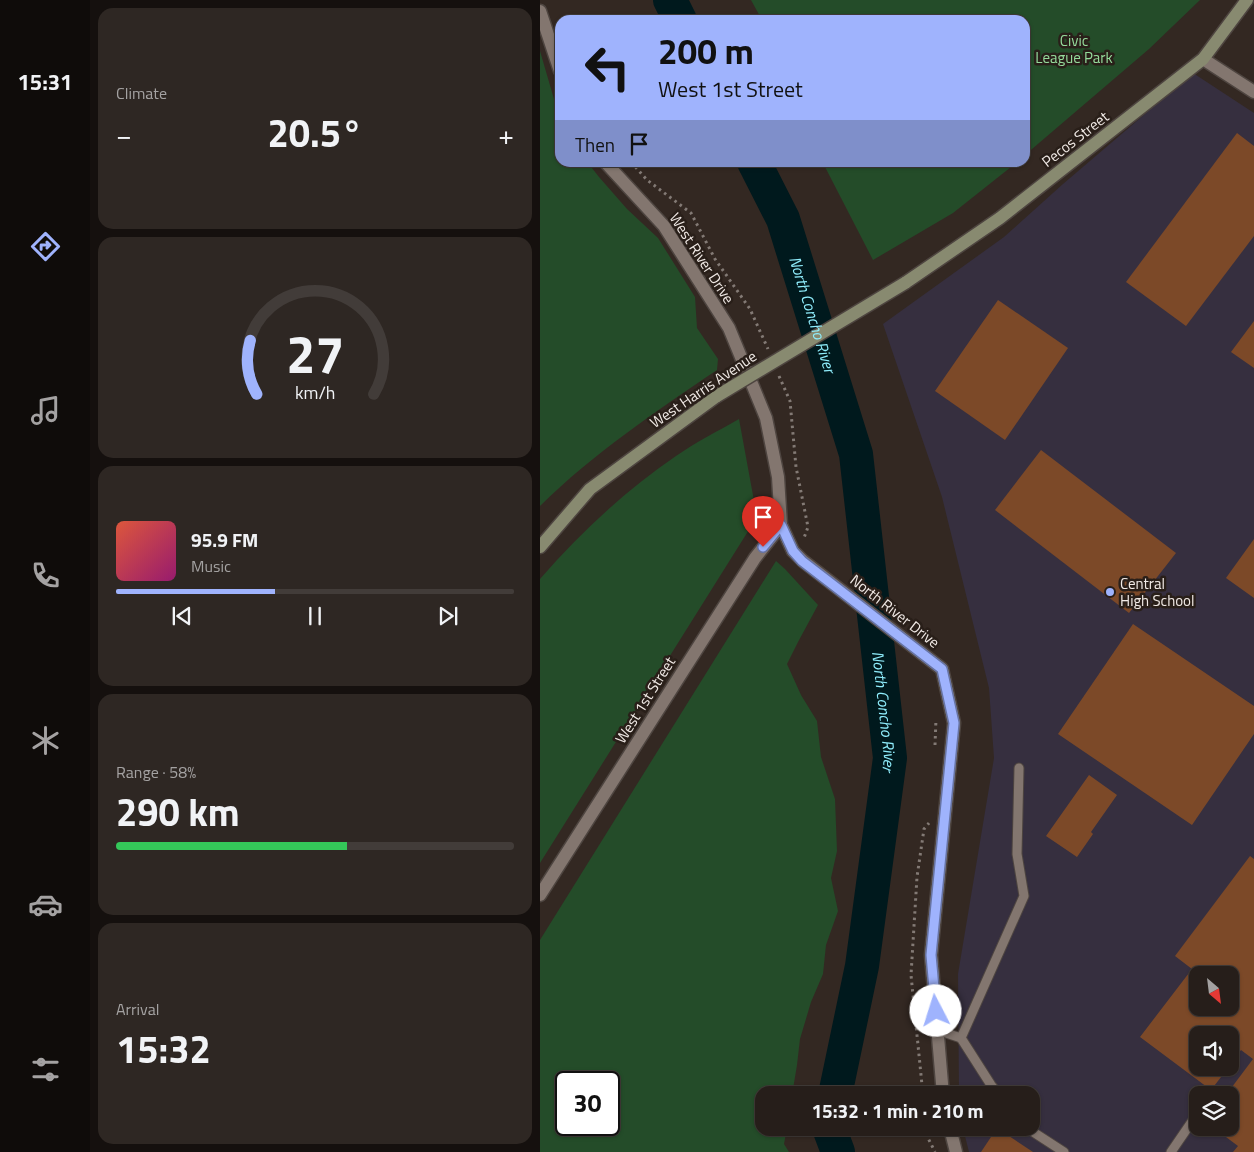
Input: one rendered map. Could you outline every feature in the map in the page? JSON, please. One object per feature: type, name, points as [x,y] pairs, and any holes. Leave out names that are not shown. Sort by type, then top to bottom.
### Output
[{"type":"street","name":"Pecos Street","points":[[905,282],[1000,218],[1203,59],[1247,0]]},
{"type":"street","points":[[540,11],[555,56]]},
{"type":"street","points":[[1203,59],[1254,92]]},
{"type":"street","name":"West River Drive","points":[[610,167],[664,226],[728,328]]},
{"type":"street","name":"West Harris Avenue","points":[[540,547],[590,489],[717,396],[905,282]]},
{"type":"street","name":"North River Drive","points":[[728,328],[766,418],[778,477],[781,525],[793,551],[802,561],[942,669],[954,723],[931,955],[942,1086]]},
{"type":"street","name":"West 1st Street","points":[[540,895],[754,558],[781,525]]},
{"type":"street","points":[[952,1136],[956,1152]]},
{"type":"lane","points":[[961,1038],[1024,896],[1017,854],[1019,768]]},
{"type":"lane","points":[[937,1030],[961,1038],[992,1086]]},
{"type":"lane","points":[[1171,1152],[1189,1126]]},
{"type":"lane","points":[[1039,1136],[1064,1152]]},
{"type":"path","points":[[927,1136],[935,1152]]},
{"type":"shaded area","name":"Central High School","points":[[1193,73],[1254,113],[1254,1152],[969,1152],[965,1136],[1040,1136],[1040,1086],[959,1086],[958,974],[994,758],[989,688],[942,497],[883,324],[1004,237]]},
{"type":"green space","name":"Civic League Park","points":[[751,0],[1200,0],[1149,49],[1030,151],[1030,15],[759,15]]},
{"type":"green space","points":[[540,51],[555,103],[555,167],[591,167],[627,209],[658,238],[695,297],[697,328],[718,359],[717,370],[603,451],[540,506]]},
{"type":"green space","points":[[825,167],[1011,167],[953,213],[873,260]]},
{"type":"green space","points":[[739,419],[757,517],[540,863],[540,579],[587,529],[639,483],[699,441]]},
{"type":"green space","points":[[776,561],[818,605],[787,664],[801,695],[817,721],[821,757],[835,799],[837,851],[831,878],[838,911],[826,945],[823,974],[811,1002],[800,1039],[794,1086],[755,1086],[755,1136],[786,1136],[784,1144],[789,1152],[540,1152],[540,940]]},
{"type":"building","points":[[1237,133],[1254,146],[1254,236],[1186,326],[1126,282]]},
{"type":"building","points":[[998,300],[1068,348],[1005,440],[935,391]]},
{"type":"building","points":[[1254,321],[1254,368],[1231,352]]},
{"type":"building","points":[[1041,450],[1176,553],[1129,613],[995,510]]},
{"type":"building","points":[[1254,539],[1254,598],[1226,578]]},
{"type":"building","points":[[1133,624],[1254,706],[1254,734],[1192,825],[1058,734]]},
{"type":"building","points":[[1089,775],[1117,795],[1091,832],[1093,834],[1077,857],[1046,836]]},
{"type":"building","points":[[1250,856],[1254,859],[1254,1152],[1233,1152],[1238,1146],[1225,1136],[1239,1136],[1239,1086],[1233,1086],[1253,1059],[1241,1050],[1239,1053],[1239,1026],[1189,1026],[1189,1074],[1140,1037],[1189,973],[1189,1016],[1239,1016],[1239,966],[1189,967],[1175,956]]},
{"type":"building","points":[[1192,1076],[1222,1076],[1214,1086],[1206,1086]]},
{"type":"building","points":[[992,1136],[1009,1136],[1033,1152],[981,1152]]},
{"type":"waterway","name":"North Concho River","points":[[670,0],[678,15]]},
{"type":"waterway","name":"North Concho River","points":[[757,167],[783,219],[856,454],[890,758],[862,966],[837,1086]]},
{"type":"waterway","name":"North Concho River","points":[[832,1136],[838,1152]]},
{"type":"place","name":"Central High School","points":[[1110,592]]},
{"type":"route","points":[[763,547],[781,525],[793,551],[802,561],[942,669],[954,723],[931,955],[936,1011]]}]
